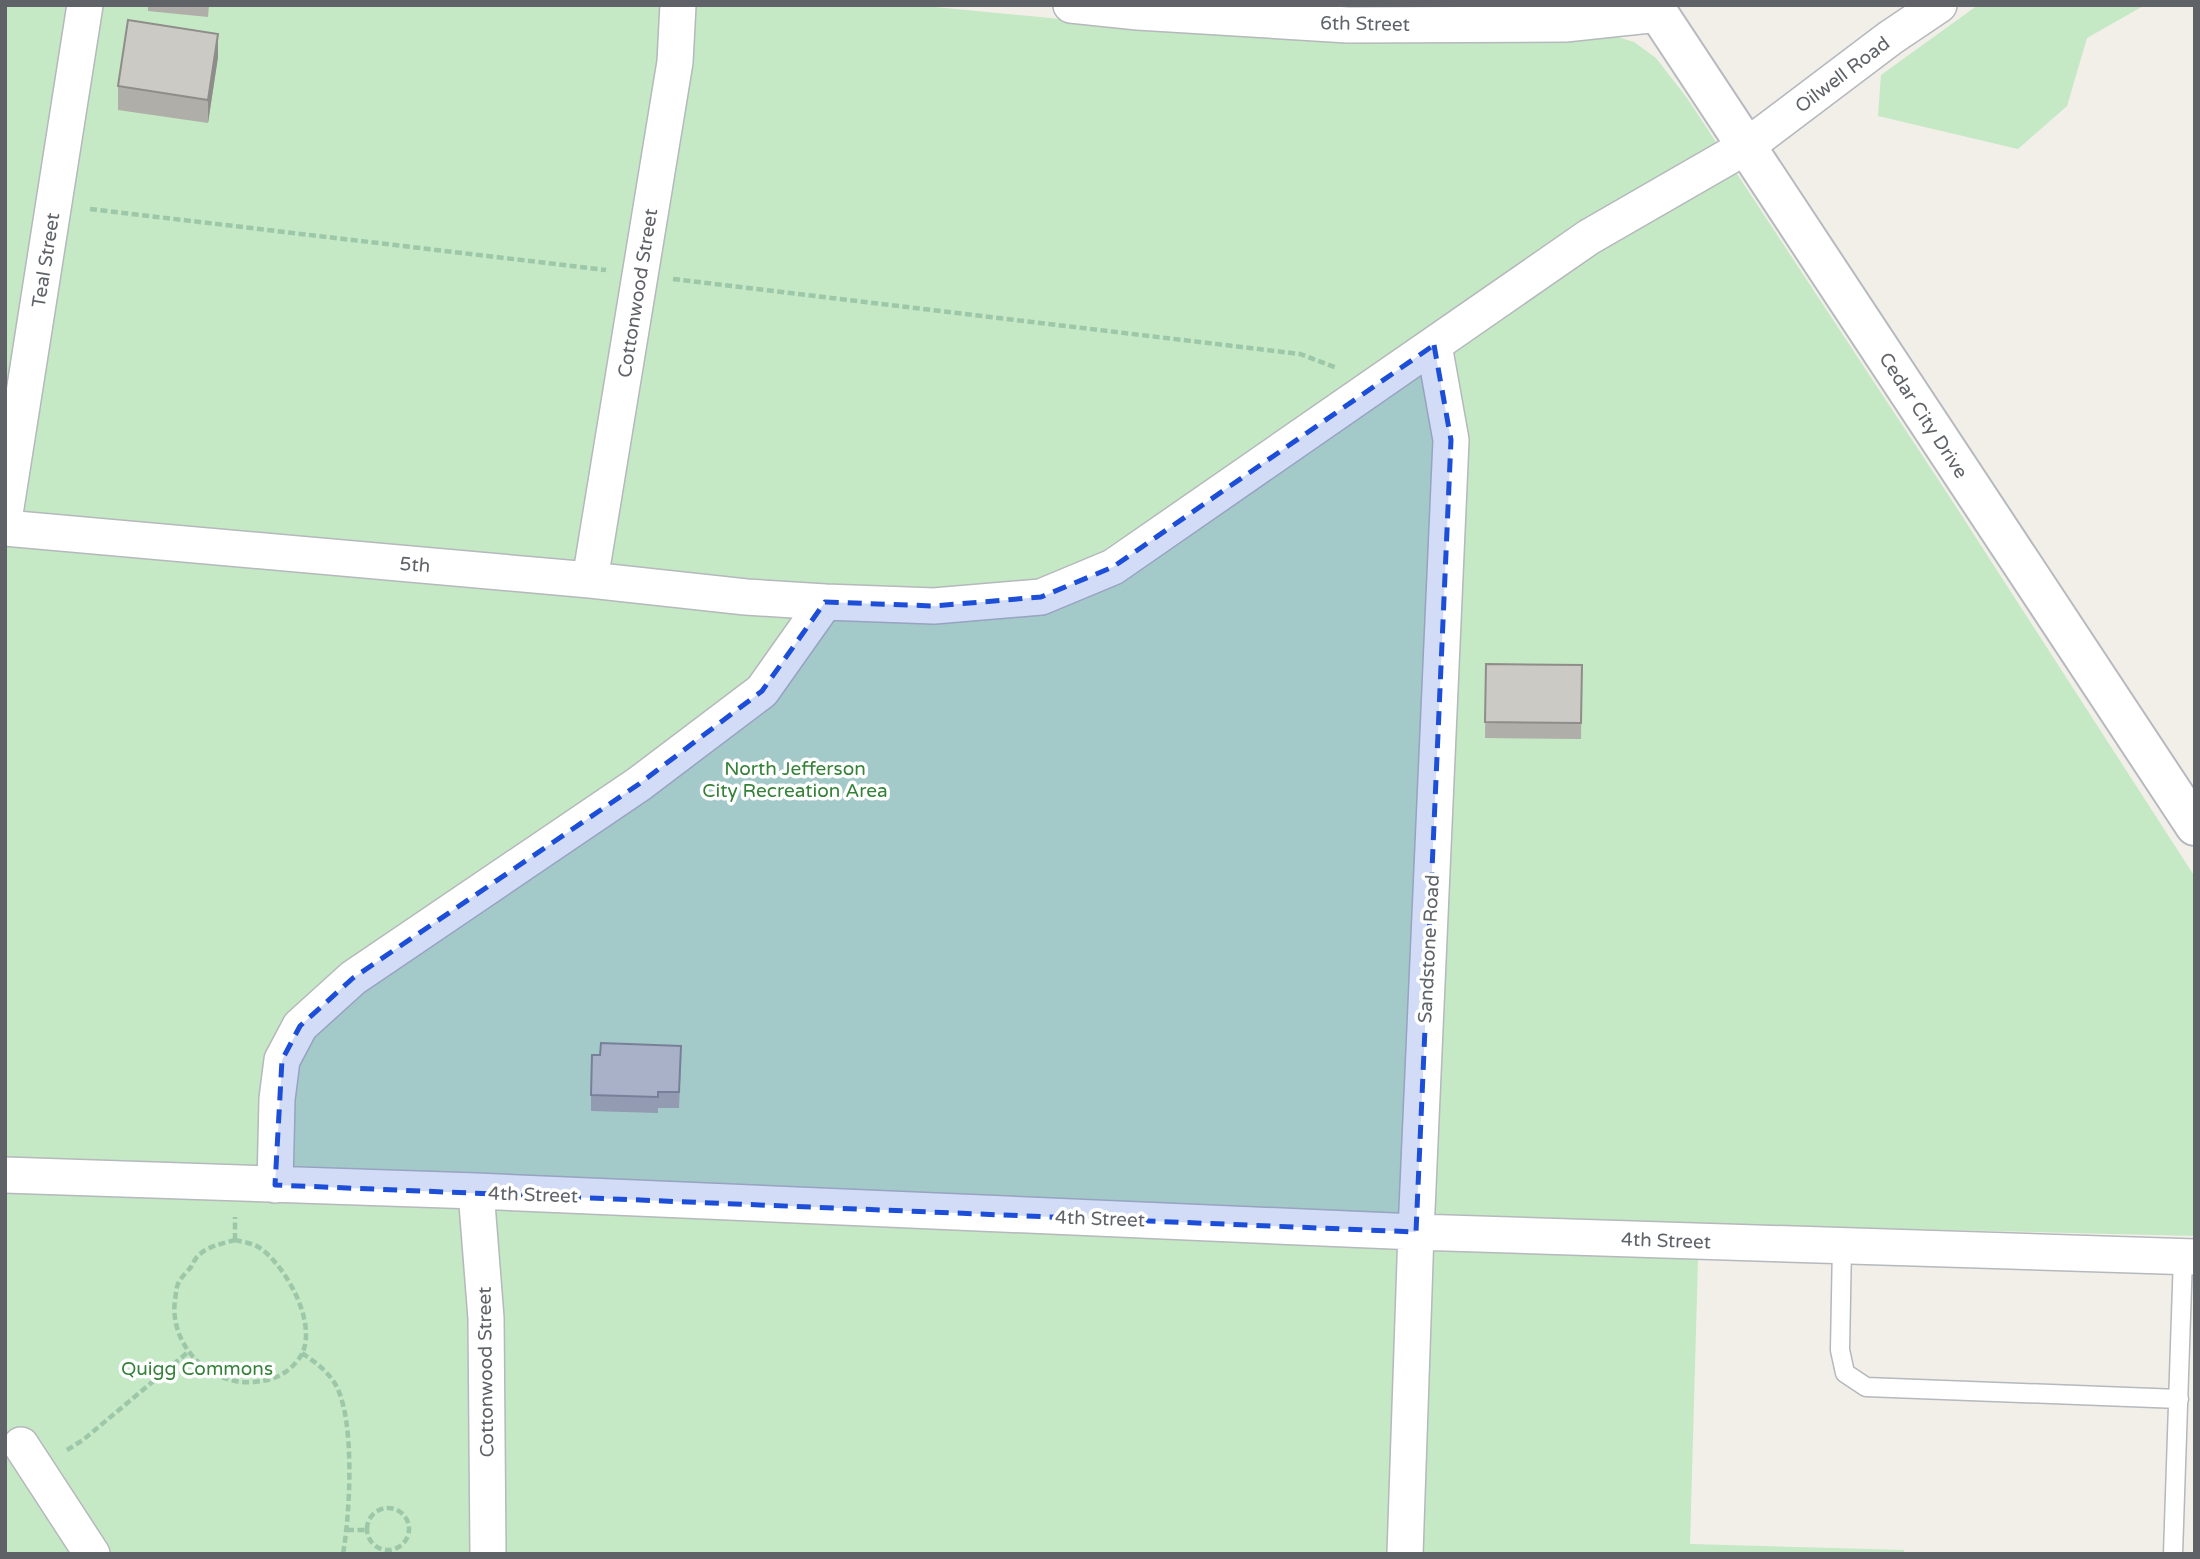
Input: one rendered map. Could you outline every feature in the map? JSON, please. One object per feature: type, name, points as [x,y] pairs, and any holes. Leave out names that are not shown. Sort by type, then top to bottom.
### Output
[{"type":"street","name":"Teal Street","points":[[5,514],[85,5]]},
{"type":"street","name":"Cottonwood Street","points":[[590,580],[675,62],[678,5]]},
{"type":"street","name":"6th Street","points":[[1072,5],[1138,12],[1348,25],[1565,24],[1656,9]]},
{"type":"street","name":"Oilwell Road","points":[[1378,383],[1589,237],[1747,146],[1891,38],[1940,5]]},
{"type":"street","name":"Cedar City Drive","points":[[1656,9],[2195,826]]},
{"type":"street","name":"Sandstone Road","points":[[1405,1554],[1416,1232],[1451,440],[1434,345]]},
{"type":"street","name":"5th","points":[[5,528],[590,580],[746,597],[934,606],[1041,597],[1113,566],[1378,383]]},
{"type":"street","points":[[275,1185],[277,1099],[282,1060],[300,1026],[353,978],[639,784],[762,691],[825,602]]},
{"type":"street","name":"4th Street","points":[[5,1175],[476,1191],[1416,1232],[2189,1256]]},
{"type":"street","name":"Cottonwood Street","points":[[476,1191],[486,1318],[488,1554]]},
{"type":"street","points":[[29,1457],[92,1554]]},
{"type":"lane","points":[[1842,1245],[1840,1350],[1845,1373],[1866,1387],[2179,1399]]},
{"type":"lane","points":[[2173,1554],[2179,1399],[2189,1256]]},
{"type":"path","points":[[54,204],[1300,354],[1378,383]]},
{"type":"path","points":[[235,1240],[258,1247],[274,1261],[288,1277],[305,1322],[305,1345],[302,1353],[280,1377],[243,1383],[225,1380],[209,1371],[188,1352],[181,1339],[174,1311],[178,1284],[201,1253],[235,1240]]},
{"type":"path","points":[[29,1457],[83,1440],[188,1352]]},
{"type":"path","points":[[302,1353],[321,1365],[336,1384],[346,1418],[349,1463],[347,1530],[343,1554]]},
{"type":"path","points":[[382,1509],[396,1510],[408,1526],[406,1539],[397,1548],[390,1550],[377,1548],[366,1531],[370,1517],[382,1509]]},
{"type":"path","points":[[347,1530],[366,1531]]},
{"type":"highlighted area","points":[[1434,345],[1451,440],[1416,1232],[275,1185],[282,1060],[300,1026],[353,978],[639,784],[762,691],[825,602],[934,606],[1041,597],[1113,567]]},
{"type":"green space","name":"North Jefferson City Recreation Area","points":[[5,5],[914,5],[1113,24],[1608,34],[1634,42],[1656,58],[1687,98],[2195,877],[2195,1236],[1699,1224],[1690,1544],[1904,1550],[1904,1554],[5,1554]]},
{"type":"green space","points":[[1978,5],[2145,5],[2087,38],[2067,106],[2018,149],[1878,116],[1881,75]]},
{"type":"building","points":[[128,20],[218,34],[208,100],[118,86]]},
{"type":"building","points":[[1486,664],[1582,665],[1581,723],[1485,722]]},
{"type":"building","points":[[601,1043],[681,1046],[679,1092],[658,1092],[658,1097],[591,1095],[592,1055],[600,1055]]},
{"type":"park label","name":"Quigg Commons","points":[[197,1368]]}]
